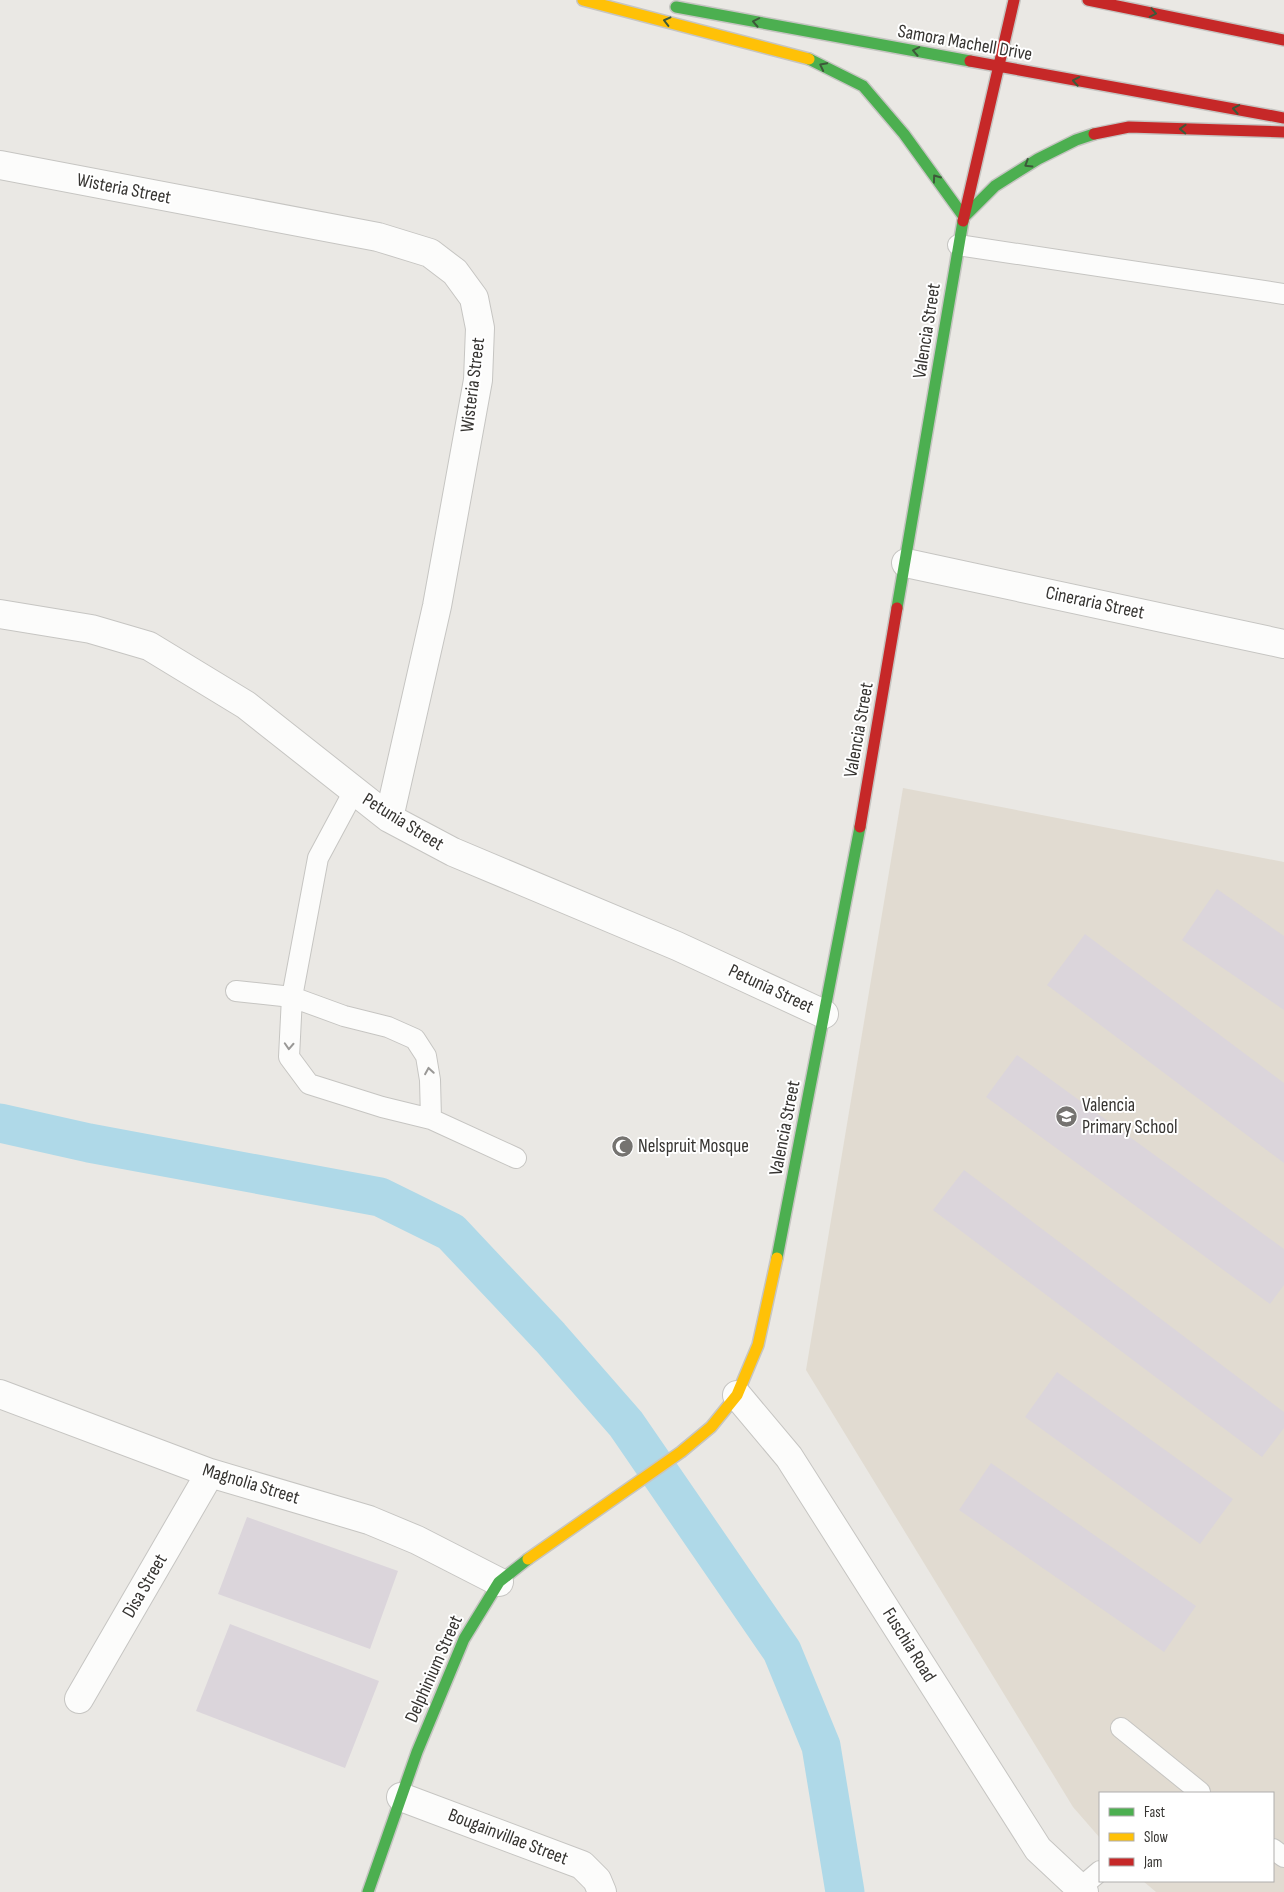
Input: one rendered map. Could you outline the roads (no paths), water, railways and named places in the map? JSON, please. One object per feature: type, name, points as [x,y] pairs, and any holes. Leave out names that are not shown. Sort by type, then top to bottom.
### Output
[{"type":"street","points":[[583,0],[807,58],[863,86],[904,134],[964,217],[995,186],[1038,158],[1095,134],[1129,127],[1284,132]]},
{"type":"street","name":"Valencia Street","points":[[737,1395],[758,1345],[770,1294],[854,866],[958,245],[1014,0]]},
{"type":"street","points":[[1088,0],[1284,40]]},
{"type":"street","name":"Samora Machell Drive","points":[[660,4],[1284,118]]},
{"type":"street","name":"Wisteria Street","points":[[0,165],[378,237],[430,253],[455,272],[474,298],[480,328],[478,380],[436,606],[390,818]]},
{"type":"street","name":"Cineraria Street","points":[[906,563],[1284,644]]},
{"type":"street","name":"Petunia Street","points":[[0,614],[91,629],[149,646],[246,705],[390,818],[453,852],[677,946],[824,1014]]},
{"type":"street","name":"Magnolia Street","points":[[0,1394],[210,1473],[369,1520],[417,1540],[499,1582]]},
{"type":"street","name":"Delphinium Street","points":[[368,1892],[440,1692],[464,1638],[499,1582],[510,1572],[681,1452],[711,1427],[737,1395]]},
{"type":"street","name":"Fuschia Road","points":[[737,1395],[789,1457],[1038,1849],[1088,1884]]},
{"type":"street","name":"Disa Street","points":[[79,1699],[210,1473]]},
{"type":"street","name":"Bougainvillae Street","points":[[401,1797],[582,1865],[598,1880],[602,1892]]},
{"type":"lane","points":[[958,245],[1284,294]]},
{"type":"lane","points":[[354,791],[318,858],[292,997],[288,1057],[309,1084],[382,1107],[431,1119],[516,1158]]},
{"type":"lane","points":[[236,991],[292,997],[344,1016],[388,1027],[416,1039],[426,1056],[430,1080],[431,1119]]},
{"type":"lane","points":[[1121,1728],[1199,1792]]},
{"type":"waterway","points":[[0,1123],[89,1143],[380,1197],[451,1232],[550,1337],[626,1424],[782,1651],[821,1746],[845,1892]]},
{"type":"place","name":"Valencia Primary School","points":[[1066,1116]]},
{"type":"place","name":"Nelspruit Mosque","points":[[622,1146]]}]
